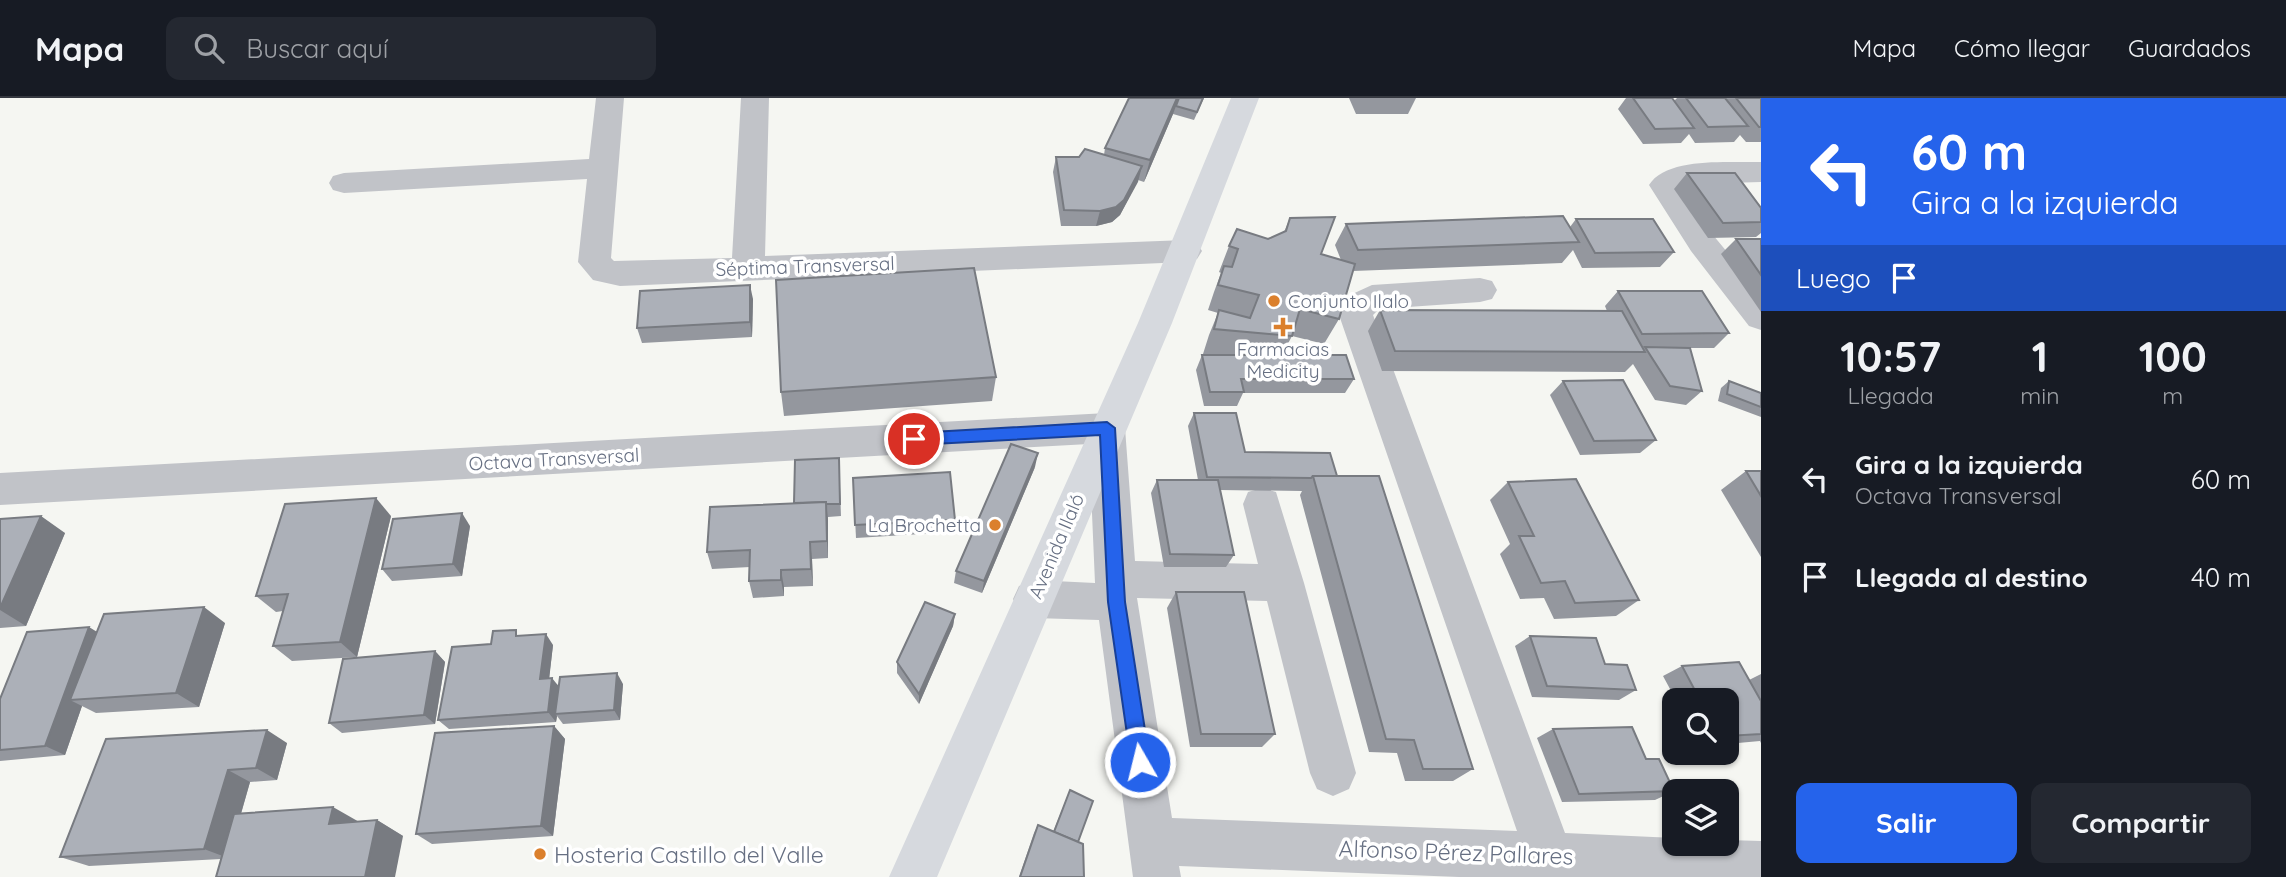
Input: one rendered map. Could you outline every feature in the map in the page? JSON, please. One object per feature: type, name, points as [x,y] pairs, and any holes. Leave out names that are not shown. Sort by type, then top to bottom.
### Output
[{"type":"main road","name":"Avenida Ilaló","points":[[913,877],[1185,251],[1245,98]]},
{"type":"street","name":"Séptima Transversal","points":[[610,98],[594,262],[605,272],[620,274],[1185,251]]},
{"type":"street","points":[[748,268],[755,98]]},
{"type":"street","points":[[344,183],[603,168]]},
{"type":"street","points":[[1761,172],[1687,174],[1664,185],[1702,243],[1761,317]]},
{"type":"street","points":[[1700,291],[1739,289]]},
{"type":"street","points":[[1480,290],[1372,297],[1360,305],[1356,315],[1549,855]]},
{"type":"street","points":[[1107,428],[1116,591],[1154,859]]},
{"type":"street","name":"Octava Transversal","points":[[0,489],[1107,428]]},
{"type":"street","points":[[1262,504],[1333,773]]},
{"type":"street","points":[[1034,599],[1116,591],[1284,583]]},
{"type":"street","name":"Alfonso Pérez Pallares","points":[[1154,859],[1549,855],[1761,865]]},
{"type":"building","points":[[1129,98],[1177,98],[1150,160],[1105,148]]},
{"type":"building","points":[[1179,98],[1203,98],[1197,112],[1176,106]]},
{"type":"building","points":[[1633,98],[1672,98],[1694,128],[1655,129]]},
{"type":"building","points":[[1686,98],[1725,98],[1748,126],[1708,127]]},
{"type":"building","points":[[1736,98],[1761,98],[1761,127],[1759,127]]},
{"type":"building","points":[[1085,149],[1142,166],[1124,200],[1116,207],[1100,211],[1064,210],[1056,157],[1079,157]]},
{"type":"building","points":[[1687,173],[1735,173],[1761,208],[1761,222],[1723,223]]},
{"type":"building","points":[[1563,216],[1579,242],[1358,250],[1346,224]]},
{"type":"building","name":"Conjunto Ilalo","points":[[1335,217],[1321,254],[1355,264],[1339,319],[1300,309],[1292,336],[1214,329],[1219,310],[1250,318],[1259,295],[1218,285],[1224,266],[1232,267],[1238,249],[1229,246],[1237,229],[1268,239],[1286,231],[1290,218]]},
{"type":"building","points":[[1576,219],[1653,219],[1674,252],[1595,253]]},
{"type":"building","points":[[1736,239],[1761,239],[1761,275]]},
{"type":"building","points":[[974,268],[996,377],[781,392],[776,280]]},
{"type":"building","points":[[750,285],[750,322],[637,328],[640,291]]},
{"type":"building","points":[[1618,291],[1702,291],[1729,333],[1642,334]]},
{"type":"building","points":[[1380,310],[1622,311],[1645,352],[1395,351]]},
{"type":"building","points":[[1645,347],[1690,348],[1702,391],[1670,386]]},
{"type":"building","points":[[1202,355],[1346,355],[1354,379],[1241,379],[1244,392],[1210,392]]},
{"type":"building","points":[[1623,380],[1656,440],[1594,441],[1563,381]]},
{"type":"building","points":[[1729,381],[1761,393],[1761,407],[1727,394]]},
{"type":"building","points":[[1194,413],[1236,413],[1245,452],[1330,453],[1337,476],[1207,477]]},
{"type":"building","name":"La Brochetta","points":[[1011,444],[1038,453],[984,581],[956,571]]},
{"type":"building","points":[[839,458],[840,504],[794,503],[795,460]]},
{"type":"building","points":[[1746,471],[1761,471],[1761,496]]},
{"type":"building","points":[[950,472],[955,520],[855,525],[853,478]]},
{"type":"building","points":[[1313,476],[1379,476],[1473,769],[1423,769],[1414,740],[1386,739]]},
{"type":"building","points":[[1576,479],[1639,600],[1575,603],[1565,581],[1541,583],[1519,536],[1534,536],[1508,482]]},
{"type":"building","points":[[1157,480],[1218,480],[1234,555],[1170,554]]},
{"type":"building","points":[[376,498],[340,642],[273,646],[288,594],[256,596],[285,504]]},
{"type":"building","points":[[826,502],[827,541],[810,542],[811,569],[781,570],[781,580],[749,581],[750,550],[707,552],[710,507]]},
{"type":"building","points":[[462,513],[453,564],[382,569],[393,519]]},
{"type":"building","points":[[41,516],[0,608],[0,519]]},
{"type":"building","points":[[1176,592],[1244,592],[1275,734],[1201,734]]},
{"type":"building","points":[[925,602],[955,614],[919,694],[897,662]]},
{"type":"building","points":[[204,607],[176,693],[70,700],[104,614]]},
{"type":"building","points":[[89,627],[45,746],[0,750],[0,699],[27,632]]},
{"type":"building","points":[[516,630],[516,636],[546,634],[540,679],[552,678],[548,712],[438,720],[452,647],[491,644],[493,631]]},
{"type":"building","points":[[1530,636],[1596,638],[1605,664],[1627,665],[1636,690],[1547,686]]},
{"type":"building","points":[[435,651],[424,715],[329,723],[343,659]]},
{"type":"building","points":[[1739,662],[1761,701],[1761,734],[1739,735],[1739,688],[1694,688],[1682,666]]},
{"type":"building","points":[[617,673],[614,710],[555,714],[560,677]]},
{"type":"building","points":[[554,726],[541,826],[416,834],[435,733]]},
{"type":"building","points":[[1632,727],[1646,759],[1659,759],[1668,779],[1662,779],[1662,791],[1579,794],[1553,729]]},
{"type":"building","points":[[267,730],[256,768],[228,770],[204,849],[60,857],[106,739]]},
{"type":"building","points":[[1070,790],[1093,801],[1078,842],[1054,832]]},
{"type":"building","points":[[333,807],[329,824],[377,820],[365,877],[216,877],[234,814]]},
{"type":"building","points":[[1038,825],[1083,844],[1084,877],[1020,877]]},
{"type":"place","name":"Conjunto Ilalo","points":[[1274,301]]},
{"type":"place","name":"Farmacias Medicity","points":[[1283,327]]},
{"type":"place","name":"La Brochetta","points":[[995,525]]},
{"type":"place","name":"Hosteria Castillo del Valle","points":[[540,854]]},
{"type":"route","points":[[914,439],[1107,428],[1117,602],[1140,762]]}]
